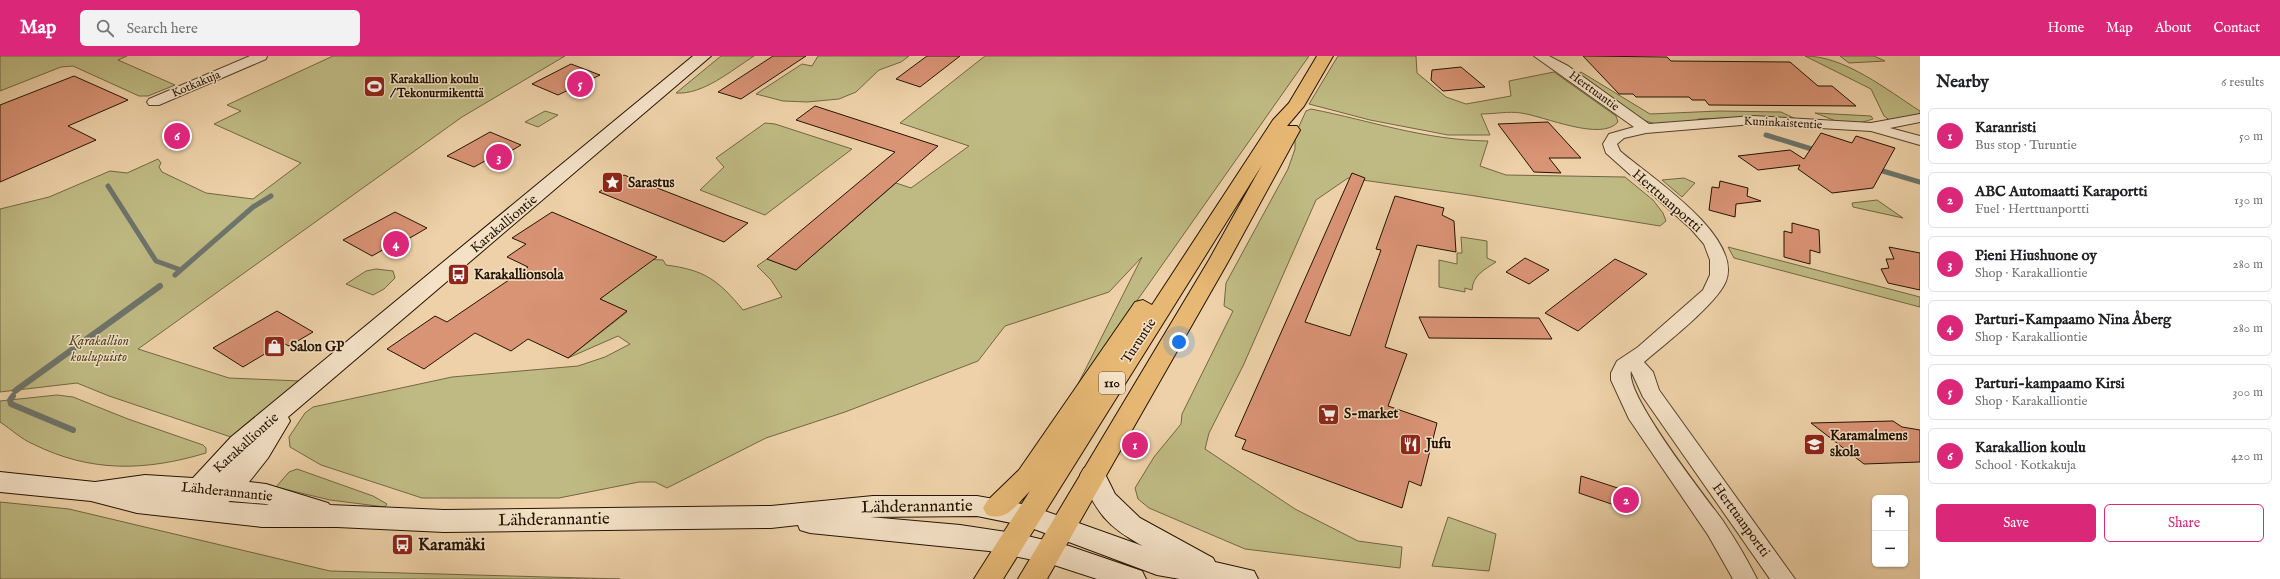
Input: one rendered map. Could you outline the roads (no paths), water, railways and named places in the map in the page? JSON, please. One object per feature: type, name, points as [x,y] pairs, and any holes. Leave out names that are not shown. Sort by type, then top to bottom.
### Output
[{"type":"main road","name":"Turuntie","points":[[988,579],[1197,250],[1282,120],[1296,106],[1325,56]]},
{"type":"main road","name":"Turuntie","points":[[1032,579],[1264,182],[1295,123],[1296,106]]},
{"type":"main road","points":[[996,508],[1028,477],[1157,288],[1197,250]]},
{"type":"street","name":"Kotkakuja","points":[[154,102],[261,56]]},
{"type":"street","name":"Karakalliontie","points":[[199,498],[240,444],[286,408],[703,56]]},
{"type":"street","name":"Herttuantie","points":[[1540,56],[1563,68],[1646,129]]},
{"type":"street","name":"Kuninkaistentie","points":[[1646,129],[1753,120],[1871,127],[1920,118]]},
{"type":"street","points":[[1871,127],[1920,141]]},
{"type":"street","name":"Herttuanportti","points":[[1646,129],[1614,137],[1610,144],[1613,153],[1694,223],[1707,237],[1719,264],[1719,275],[1712,292],[1646,348],[1634,362],[1624,366],[1621,372],[1621,380],[1627,397],[1636,414],[1716,529],[1745,579]]},
{"type":"street","name":"Herttuanportti","points":[[1634,362],[1643,372],[1650,392],[1783,579]]},
{"type":"street","name":"Karakalliontie","points":[[199,498],[226,490],[255,458],[286,408]]},
{"type":"street","points":[[1093,475],[1105,501],[1130,526],[1168,545],[1215,573]]},
{"type":"street","name":"Lähderannantie","points":[[0,482],[91,491],[128,501],[199,498],[262,516],[337,516],[444,521],[771,517],[873,506],[977,506],[996,508],[1028,516],[1157,563],[1244,579]]},
{"type":"street","name":"Lähderannantie","points":[[226,490],[273,495],[337,516]]},
{"type":"street","name":"Lähderannantie","points":[[771,517],[962,537],[1009,545],[1048,552],[1132,579]]},
{"type":"waterway","points":[[1766,135],[1818,151]]},
{"type":"waterway","points":[[1876,169],[1920,182]]},
{"type":"waterway","points":[[108,186],[156,261],[181,270]]},
{"type":"waterway","points":[[181,270],[253,207],[271,196]]},
{"type":"waterway","points":[[175,275],[181,270]]},
{"type":"waterway","points":[[15,391],[160,286]]},
{"type":"waterway","points":[[13,396],[10,400],[11,404],[73,430]]},
{"type":"place","name":"Parturi-kampaamo Kirsi","points":[[580,84]]},
{"type":"place","name":"Karakallion koulu / Tekonurmikenttä","points":[[374,86]]},
{"type":"place","name":"Karakallion koulu","points":[[177,136]]},
{"type":"place","name":"Pieni Hiushuone oy","points":[[499,157]]},
{"type":"place","name":"Sarastus","points":[[612,183]]},
{"type":"place","name":"Parturi-Kampaamo Nina Åberg","points":[[396,244]]},
{"type":"place","name":"Karakallionsola","points":[[458,275]]},
{"type":"place","name":"Salon GP","points":[[274,347]]},
{"type":"place","name":"S-market","points":[[1329,414]]},
{"type":"place","name":"Jufu","points":[[1410,444]]},
{"type":"place","name":"Karamalmens skola","points":[[1815,444]]},
{"type":"place","name":"Karanristi","points":[[1135,445]]},
{"type":"place","name":"ABC Automaatti Karaportti","points":[[1626,500]]},
{"type":"place","name":"Karamäki","points":[[403,545]]},
{"type":"park label","name":"Karakallion koulupuisto","points":[[99,350]]}]
